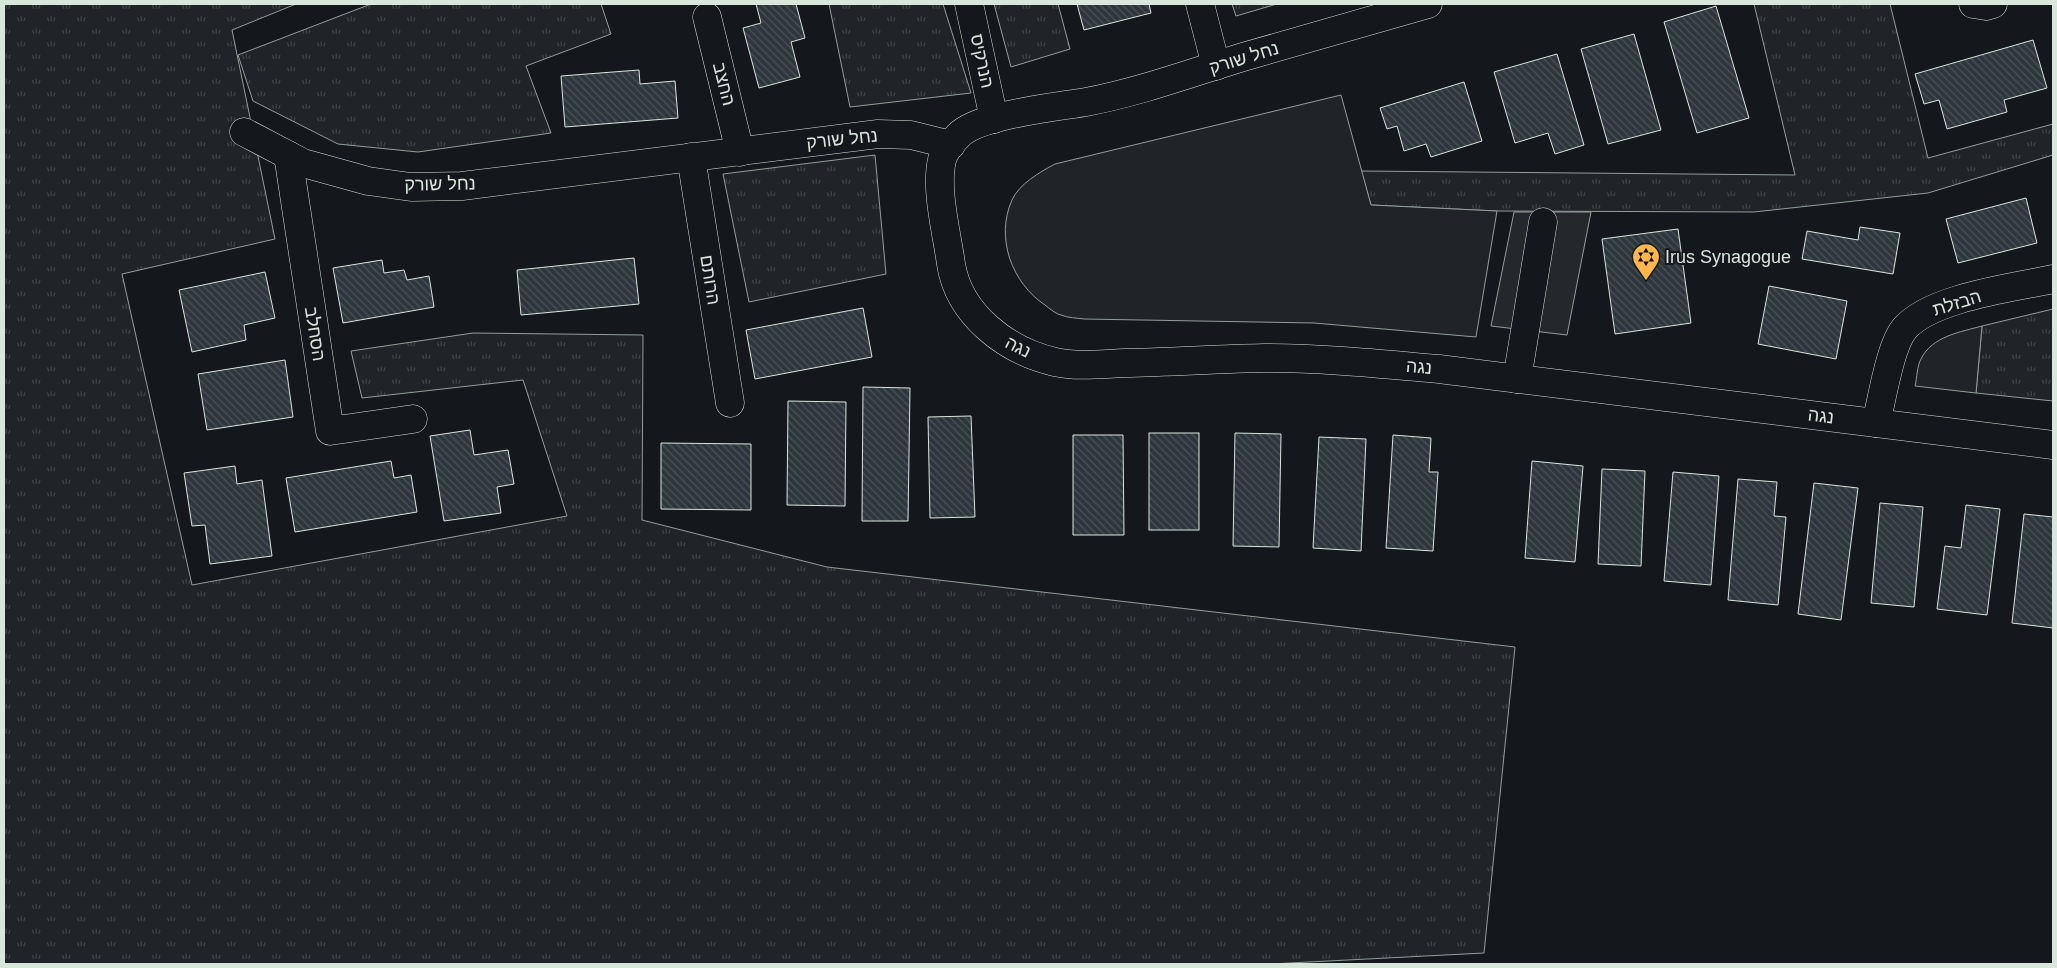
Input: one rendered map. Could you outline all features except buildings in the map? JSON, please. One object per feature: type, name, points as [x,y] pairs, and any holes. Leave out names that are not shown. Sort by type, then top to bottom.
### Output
[{"type":"street","name":"הנרקיס","points":[[969,4],[994,119]]},
{"type":"street","points":[[1200,4],[1216,66]]},
{"type":"street","name":"נחל שורק","points":[[244,132],[303,163],[368,181],[411,187],[462,186],[878,134],[911,135],[951,145],[959,134],[973,124],[1098,100],[1150,87],[1428,4]]},
{"type":"street","points":[[1973,4],[1986,6],[1993,4]]},
{"type":"street","name":"החצב","points":[[707,16],[740,152]]},
{"type":"street","name":"נגה","points":[[951,145],[943,156],[939,182],[953,272],[960,294],[975,316],[1002,340],[1027,354],[1058,363],[1266,358],[1343,361],[1439,369],[2053,445]]},
{"type":"street","name":"הסחלב","points":[[288,155],[330,431],[413,419]]},
{"type":"street","name":"הרותם","points":[[690,158],[730,404]]},
{"type":"street","points":[[1517,379],[1543,222]]},
{"type":"street","name":"הבזלת","points":[[1876,423],[1895,347],[1905,328],[1926,312],[1955,301],[2053,279]]},
{"type":"green space","points":[[4,4],[296,4],[232,30],[275,239],[122,274],[192,585],[567,516],[523,380],[362,398],[351,351],[473,333],[643,335],[642,520],[827,567],[1515,647],[1484,953],[1270,964],[4,964]]},
{"type":"green space","points":[[371,4],[601,4],[611,34],[526,66],[551,133],[418,152],[338,144],[253,101],[238,55]]},
{"type":"green space","points":[[829,4],[943,4],[971,93],[850,107]]},
{"type":"green space","points":[[994,4],[1058,4],[1070,49],[1011,67]]},
{"type":"green space","points":[[1232,4],[1277,4],[1236,16]]},
{"type":"green space","points":[[1754,4],[1890,4],[1928,158],[2053,124],[2053,155],[1928,193],[1754,212],[1497,211],[1371,205],[1361,171],[1795,175]]},
{"type":"green space","points":[[1341,95],[1371,205],[1497,211],[1476,337],[1314,323],[1072,318],[1055,312],[1033,296],[1016,272],[1006,244],[1005,229],[1007,215],[1015,194],[1030,179],[1049,167]]},
{"type":"green space","points":[[875,155],[886,274],[749,302],[723,174]]},
{"type":"green space","points":[[2053,309],[2053,401],[1976,393],[1982,326]]},
{"type":"green space","points":[[1982,326],[1976,393],[1915,386],[1920,362],[1932,345],[1948,336]]},
{"type":"shaded area","points":[[1514,212],[1591,212],[1567,335],[1491,326]]},
{"type":"place","name":"Irus Synagogue","points":[[1646,281]]}]
